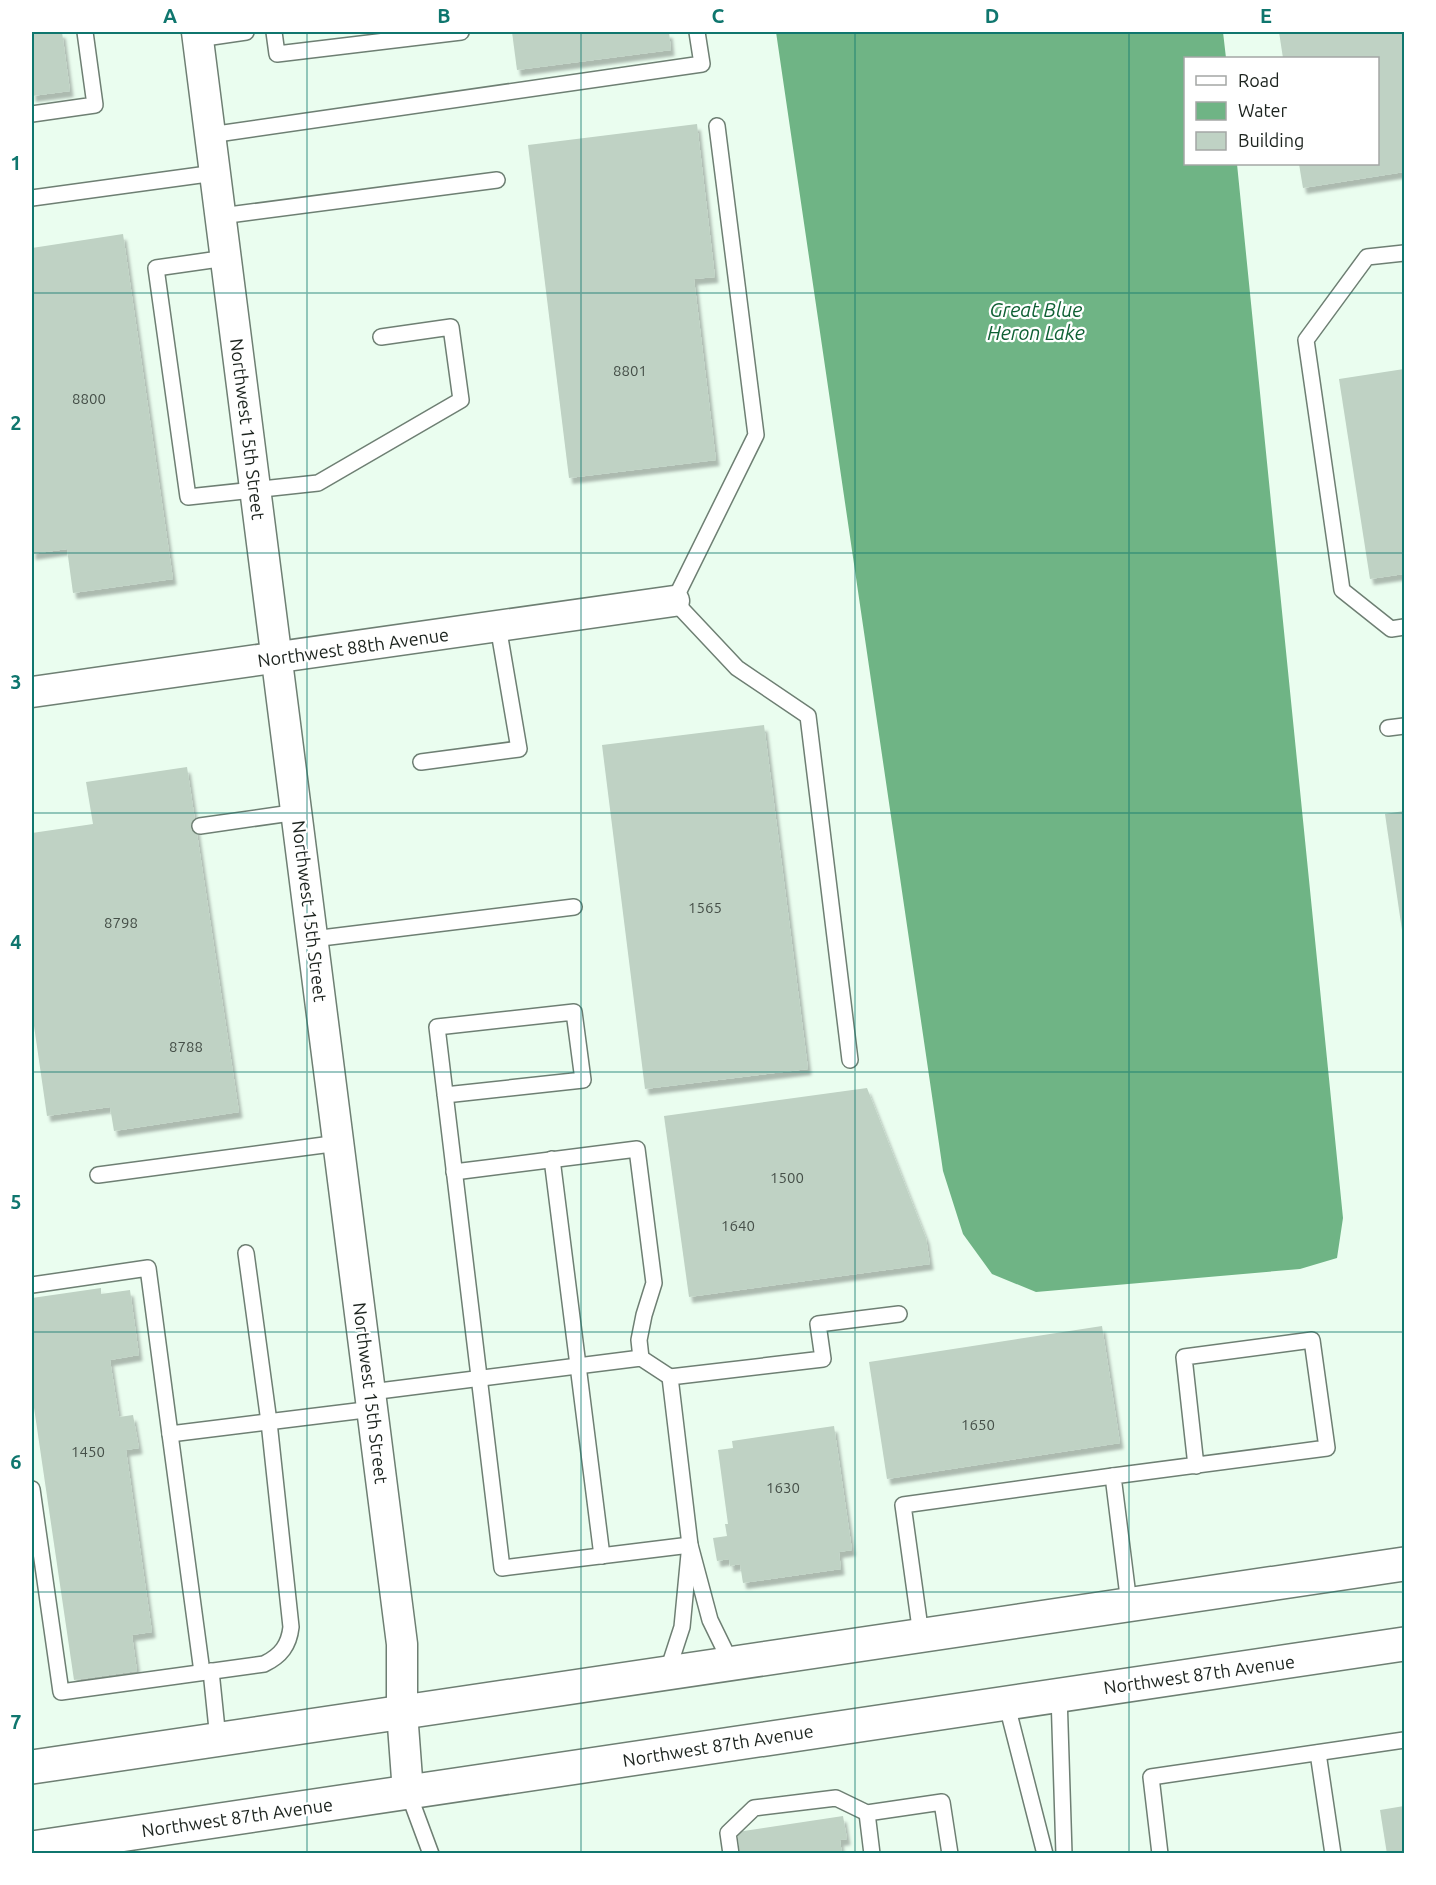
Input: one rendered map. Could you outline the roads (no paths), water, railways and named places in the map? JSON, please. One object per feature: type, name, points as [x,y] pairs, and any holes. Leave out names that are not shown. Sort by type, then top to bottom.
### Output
[{"type":"main road","points":[[32,1767],[1404,1564]]},
{"type":"main road","name":"Northwest 87th Avenue","points":[[32,1848],[1404,1644]]},
{"type":"street","name":"Northwest 15th Street","points":[[198,35],[402,1644],[402,1712],[408,1792]]},
{"type":"street","name":"Northwest 88th Avenue","points":[[32,692],[674,601]]},
{"type":"lane","points":[[32,114],[95,105],[86,32]]},
{"type":"lane","points":[[198,35],[246,32]]},
{"type":"lane","points":[[274,32],[277,54],[461,32]]},
{"type":"lane","points":[[210,135],[702,64],[697,32]]},
{"type":"lane","points":[[717,126],[756,435],[674,601],[737,668],[808,716],[850,1060]]},
{"type":"lane","points":[[32,198],[215,172]]},
{"type":"lane","points":[[220,216],[496,180]]},
{"type":"lane","points":[[1404,253],[1367,257],[1306,340],[1342,590],[1391,629],[1404,627]]},
{"type":"lane","points":[[226,258],[156,268],[188,497],[318,483],[461,400],[451,327],[381,337]]},
{"type":"lane","points":[[421,762],[519,749],[498,626]]},
{"type":"lane","points":[[1388,728],[1404,726]]},
{"type":"lane","points":[[200,826],[298,812]]},
{"type":"lane","points":[[313,939],[574,907]]},
{"type":"lane","points":[[445,1095],[583,1080],[574,1012],[437,1027],[454,1172],[502,1568],[690,1545]]},
{"type":"lane","points":[[98,1175],[339,1143]]},
{"type":"lane","points":[[454,1172],[637,1149],[654,1283],[639,1340],[641,1358]]},
{"type":"lane","points":[[552,1159],[602,1556]]},
{"type":"lane","points":[[32,1489],[61,1692],[264,1664],[275,1659],[284,1650],[290,1639],[291,1627],[269,1422],[246,1253]]},
{"type":"lane","points":[[32,1285],[148,1268],[170,1434],[218,1739]]},
{"type":"lane","points":[[170,1434],[269,1422],[479,1378],[641,1358],[670,1377],[823,1359],[818,1324],[899,1314]]},
{"type":"lane","points":[[921,1635],[903,1505],[1113,1476],[1196,1466],[1327,1448],[1312,1340],[1184,1357],[1196,1466]]},
{"type":"lane","points":[[670,1377],[690,1545],[710,1620],[731,1663]]},
{"type":"lane","points":[[1113,1476],[1129,1604]]},
{"type":"lane","points":[[667,1673],[682,1627],[690,1545]]},
{"type":"lane","points":[[1059,1694],[1064,1854]]},
{"type":"lane","points":[[1006,1702],[1045,1854]]},
{"type":"lane","points":[[1160,1854],[1150,1776],[1404,1740]]},
{"type":"lane","points":[[1318,1753],[1333,1854]]},
{"type":"lane","points":[[408,1792],[431,1854]]},
{"type":"lane","points":[[731,1854],[728,1833],[754,1808],[836,1797],[867,1813],[942,1802],[950,1854]]},
{"type":"lane","points":[[867,1813],[872,1854]]},
{"type":"water","name":"Great Blue Heron Lake","points":[[776,32],[1223,32],[1226,57],[1184,57],[1184,165],[1237,165],[1343,1218],[1337,1258],[1300,1269],[1036,1292],[992,1274],[963,1234],[943,1171]]}]
